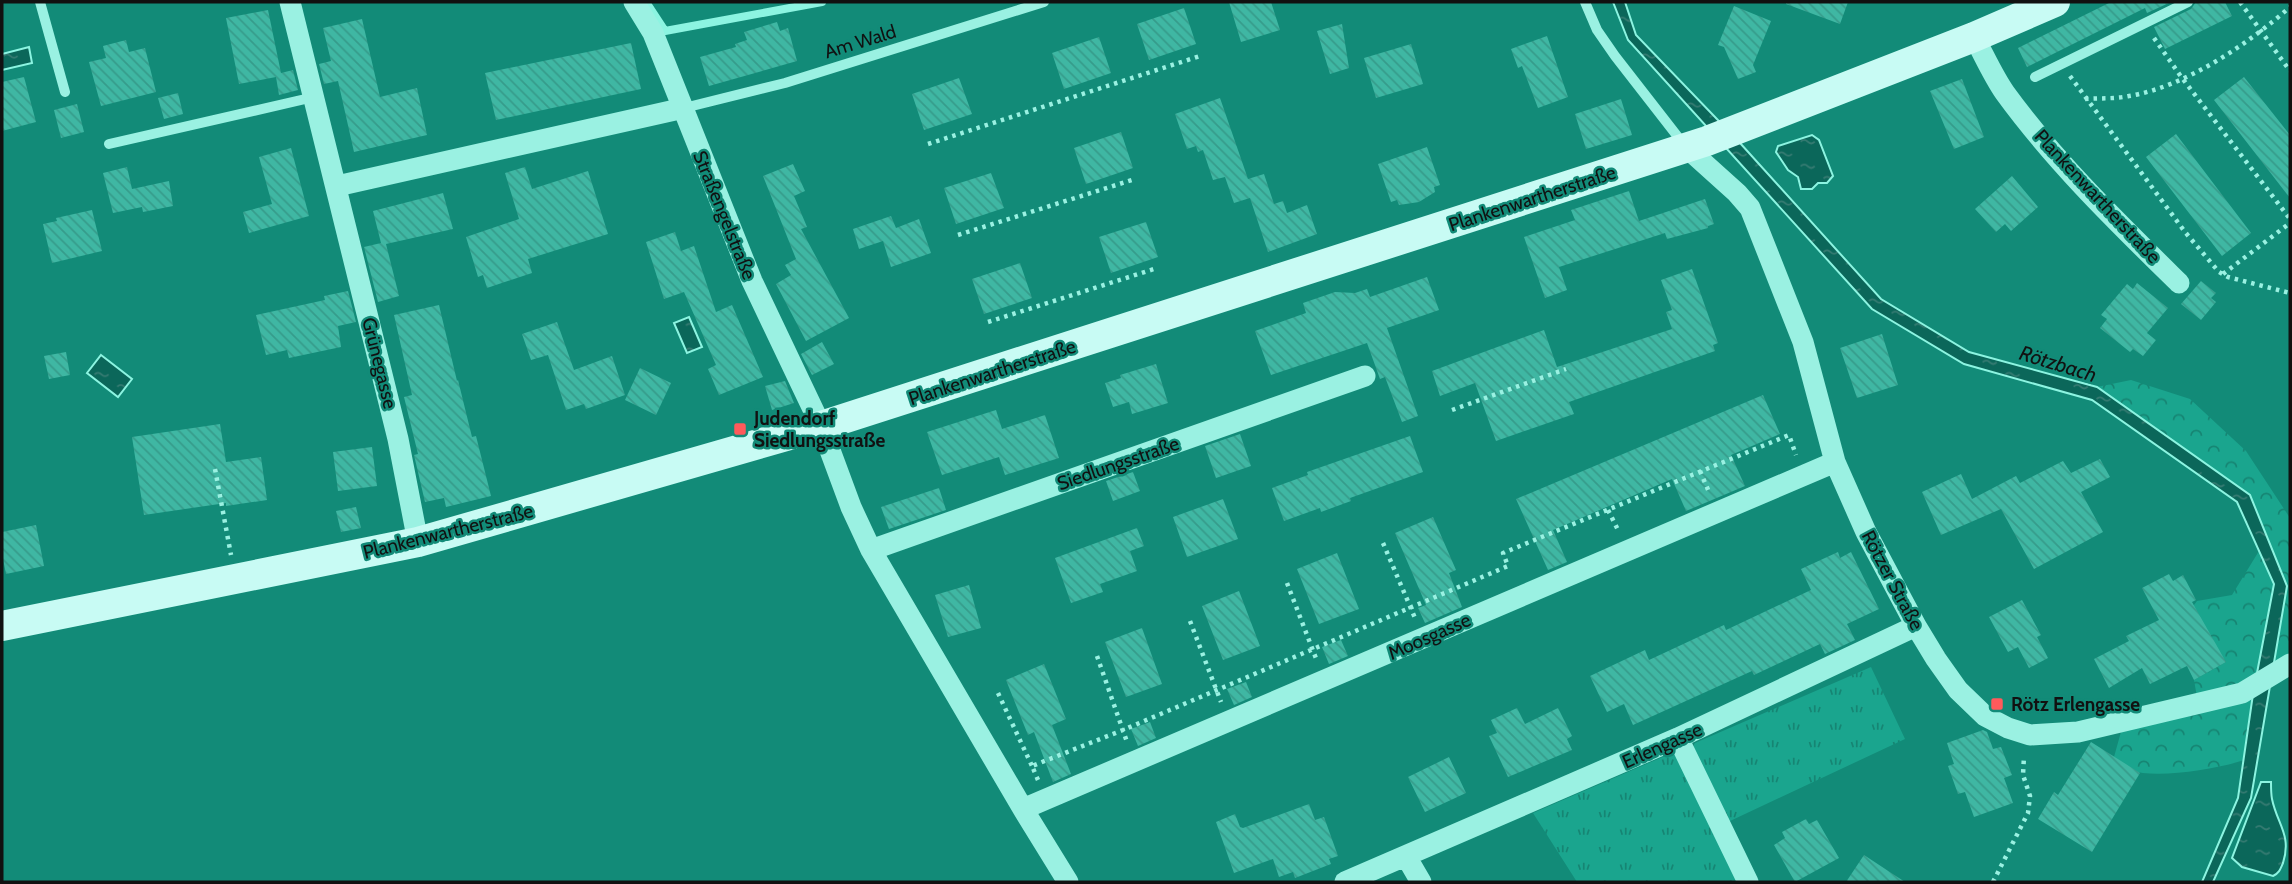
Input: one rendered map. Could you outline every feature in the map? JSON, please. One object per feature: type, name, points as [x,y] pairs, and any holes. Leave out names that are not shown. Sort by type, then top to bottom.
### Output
[{"type":"main road","name":"Plankenwartherstraße","points":[[2,626],[418,542],[821,426],[1697,145],[2055,2]]},
{"type":"street","name":"Grünegasse","points":[[290,2],[398,439],[418,542]]},
{"type":"street","name":"Straßengelstraße","points":[[634,2],[653,33],[752,281],[821,426]]},
{"type":"street","name":"Plankenwartherstraße","points":[[1973,37],[2004,91],[2060,160],[2116,221],[2179,283]]},
{"type":"street","points":[[337,186],[684,108]]},
{"type":"street","name":"Rötzer Straße","points":[[1697,145],[1749,208],[1803,342],[1835,462],[1866,531],[1916,626],[1958,690],[1985,716],[2008,728],[2030,735],[2078,732],[2242,692],[2284,668]]},
{"type":"street","name":"Siedlungsstraße","points":[[871,550],[1365,376]]},
{"type":"street","points":[[821,426],[851,507],[871,550],[1068,882]]},
{"type":"street","name":"Moosgasse","points":[[1023,809],[1835,462]]},
{"type":"street","name":"Erlengasse","points":[[1345,882],[1407,858],[1678,738],[1916,626]]},
{"type":"street","points":[[1678,738],[1748,882]]},
{"type":"street","points":[[1407,858],[1420,882]]},
{"type":"lane","points":[[40,2],[65,92]]},
{"type":"lane","name":"Am Wald","points":[[684,108],[785,83],[1044,2]]},
{"type":"lane","points":[[1585,2],[1597,30],[1609,48],[1697,145]]},
{"type":"lane","points":[[2035,76],[2188,2]]},
{"type":"lane","points":[[109,144],[314,97]]},
{"type":"path","points":[[2240,2],[2290,71]]},
{"type":"path","points":[[2085,99],[2130,96],[2182,78],[2226,55],[2261,32],[2290,7]]},
{"type":"path","points":[[2144,24],[2290,221],[2223,274]]},
{"type":"path","points":[[928,144],[1200,56]]},
{"type":"path","points":[[2062,63],[2085,99],[2185,232],[2223,274],[2290,293]]},
{"type":"path","points":[[958,235],[1132,180]]},
{"type":"path","points":[[988,322],[1154,269]]},
{"type":"path","points":[[1452,410],[1566,369]]},
{"type":"path","points":[[1032,766],[1508,566],[1503,553],[1788,435],[1804,475]]},
{"type":"path","points":[[215,469],[235,580]]},
{"type":"path","points":[[1383,543],[1423,638]]},
{"type":"path","points":[[1287,583],[1325,681]]},
{"type":"path","points":[[1190,621],[1229,722]]},
{"type":"path","points":[[1097,656],[1134,762]]},
{"type":"path","points":[[998,693],[1047,799]]},
{"type":"path","points":[[1993,882],[2028,813],[2029,796],[2023,775],[2024,753],[2030,735]]},
{"type":"green space","points":[[2131,380],[2190,399],[2246,451],[2290,518],[2290,664],[2273,672],[2287,586],[2250,495],[2097,387]]},
{"type":"green space","points":[[2259,551],[2274,584],[2253,694],[2244,760],[2181,773],[2155,774],[2132,769],[2114,757],[2124,721],[2198,703],[2194,680],[2226,662],[2191,609],[2197,601],[2232,595]]},
{"type":"green space","points":[[1871,667],[1905,739],[1713,829],[1740,882],[1577,882],[1533,813]]},
{"type":"water","points":[[1613,2],[1625,2],[1636,35],[1740,143],[1881,299],[1969,352],[2097,387],[2250,495],[2287,586],[2251,798],[2213,882],[2202,882],[2238,798],[2253,694],[2274,584],[2237,502],[2092,400],[1964,364],[1872,309],[1628,40]]},
{"type":"water","points":[[29,47],[32,63],[2,70],[2,54]]},
{"type":"water","points":[[1812,135],[1819,140],[1833,176],[1827,183],[1818,183],[1812,189],[1801,189],[1798,177],[1788,170],[1776,152],[1778,146]]},
{"type":"water","points":[[689,317],[702,347],[687,353],[674,323]]},
{"type":"water","points":[[101,355],[132,379],[118,397],[87,373]]},
{"type":"water","points":[[2261,782],[2271,782],[2274,808],[2285,837],[2283,863],[2273,876],[2242,867],[2232,858]]},
{"type":"building","points":[[1229,2],[1271,2],[1280,30],[1241,42]]},
{"type":"building","points":[[1786,2],[1848,2],[1840,24]]},
{"type":"building","points":[[2111,2],[2171,2],[2147,13],[2145,8],[2027,67],[2018,48]]},
{"type":"building","points":[[2196,2],[2225,2],[2232,16],[2165,49],[2154,27],[2191,9]]},
{"type":"building","points":[[1734,6],[1771,21],[1753,65],[1756,72],[1738,79],[1724,47],[1718,45]]},
{"type":"building","points":[[1184,8],[1196,44],[1149,60],[1137,24]]},
{"type":"building","points":[[268,10],[281,73],[293,70],[298,90],[279,95],[276,77],[239,84],[226,18]]},
{"type":"building","points":[[362,19],[380,97],[417,88],[427,135],[354,152],[338,81],[324,84],[319,64],[331,61],[323,28]]},
{"type":"building","points":[[777,22],[780,31],[788,28],[797,61],[709,86],[700,57],[736,47],[735,44],[747,40],[744,32]]},
{"type":"building","points":[[1342,24],[1349,68],[1330,74],[1317,31]]},
{"type":"building","points":[[1547,36],[1568,97],[1538,108],[1522,66],[1518,68],[1511,49]]},
{"type":"building","points":[[1099,37],[1111,73],[1064,89],[1052,53]]},
{"type":"building","points":[[126,40],[129,52],[145,48],[156,92],[101,106],[89,62],[106,58],[103,46]]},
{"type":"building","points":[[631,43],[641,89],[496,120],[485,73]]},
{"type":"building","points":[[1411,44],[1423,84],[1376,98],[1364,58]]},
{"type":"building","points":[[24,77],[36,122],[2,131],[2,82]]},
{"type":"building","points":[[2244,77],[2290,135],[2290,198],[2214,100]]},
{"type":"building","points":[[959,78],[972,114],[924,130],[912,94]]},
{"type":"building","points":[[1962,79],[1984,137],[1954,149],[1930,91]]},
{"type":"building","points":[[178,93],[183,114],[164,119],[158,98]]},
{"type":"building","points":[[1220,98],[1248,179],[1264,174],[1274,204],[1283,201],[1287,213],[1307,205],[1317,234],[1268,252],[1250,198],[1234,203],[1225,177],[1213,180],[1203,150],[1198,152],[1196,146],[1187,149],[1175,114]]},
{"type":"building","points":[[1621,99],[1632,135],[1586,149],[1575,114]]},
{"type":"building","points":[[77,104],[84,132],[61,138],[54,110]]},
{"type":"building","points":[[1121,132],[1133,168],[1086,184],[1074,148]]},
{"type":"building","points":[[2176,134],[2251,233],[2222,256],[2146,157]]},
{"type":"building","points":[[1427,147],[1440,185],[1434,187],[1435,192],[1419,202],[1399,205],[1397,200],[1391,202],[1378,164]]},
{"type":"building","points":[[291,148],[309,216],[249,233],[243,212],[272,204],[259,157]]},
{"type":"building","points":[[793,164],[805,191],[794,196],[807,227],[801,229],[849,318],[806,341],[776,284],[791,275],[785,265],[796,259],[763,176]]},
{"type":"building","points":[[127,167],[132,189],[169,181],[173,206],[143,212],[142,207],[113,213],[103,173]]},
{"type":"building","points":[[525,167],[532,189],[588,171],[608,234],[528,259],[532,273],[487,288],[483,275],[478,277],[466,237],[519,219],[505,173]]},
{"type":"building","points":[[991,173],[1004,208],[956,224],[944,188]]},
{"type":"building","points":[[2012,176],[2038,207],[2011,231],[2005,224],[1996,232],[1975,209]]},
{"type":"building","points":[[1629,191],[1639,221],[1705,199],[1714,224],[1667,239],[1665,233],[1559,267],[1567,290],[1545,298],[1524,237],[1575,220],[1571,210]]},
{"type":"building","points":[[443,193],[453,229],[386,244],[399,296],[378,302],[364,247],[381,243],[373,211]]},
{"type":"building","points":[[92,210],[102,251],[52,263],[43,224],[57,221],[56,218]]},
{"type":"building","points":[[891,216],[896,228],[919,219],[931,253],[891,267],[883,241],[859,249],[853,229]]},
{"type":"building","points":[[1146,222],[1158,257],[1111,273],[1099,237]]},
{"type":"building","points":[[675,232],[681,251],[694,246],[716,312],[732,305],[763,377],[719,395],[708,369],[716,365],[684,292],[664,299],[646,242]]},
{"type":"building","points":[[1020,263],[1032,298],[984,314],[972,279]]},
{"type":"building","points":[[1692,269],[1718,343],[1713,345],[1715,351],[1569,402],[1574,414],[1496,441],[1475,383],[1440,396],[1432,371],[1544,330],[1557,367],[1672,329],[1666,312],[1672,310],[1661,280]]},
{"type":"building","points":[[1427,277],[1439,310],[1387,328],[1418,416],[1402,422],[1385,377],[1380,379],[1367,343],[1271,375],[1255,331],[1306,313],[1303,303],[1335,292],[1355,293],[1367,289],[1370,297]]},
{"type":"building","points":[[2201,281],[2216,293],[2211,298],[2216,302],[2201,320],[2181,304]]},
{"type":"building","points":[[2137,283],[2168,308],[2147,333],[2156,340],[2143,356],[2133,349],[2130,352],[2100,328],[2107,319],[2101,315],[2127,284],[2133,289]]},
{"type":"building","points":[[348,291],[356,322],[338,326],[341,347],[289,358],[287,350],[266,355],[256,315],[325,300],[324,296]]},
{"type":"building","points":[[439,305],[472,437],[476,436],[491,496],[446,507],[444,498],[425,502],[414,455],[418,454],[404,397],[412,395],[394,315]]},
{"type":"building","points":[[557,322],[574,370],[612,356],[625,395],[586,409],[584,404],[566,410],[548,355],[531,360],[522,334]]},
{"type":"building","points":[[1882,334],[1898,385],[1857,398],[1840,348]]},
{"type":"building","points":[[822,342],[834,364],[812,375],[801,354]]},
{"type":"building","points":[[66,352],[70,375],[49,379],[44,356]]},
{"type":"building","points":[[1156,364],[1168,403],[1132,414],[1129,402],[1113,407],[1105,383],[1121,378],[1120,375]]},
{"type":"building","points":[[640,368],[671,383],[656,415],[625,400]]},
{"type":"building","points":[[785,381],[794,403],[772,410],[765,386]]},
{"type":"building","points":[[1763,395],[1780,434],[1731,455],[1745,486],[1686,511],[1672,479],[1553,530],[1567,562],[1548,570],[1516,499]]},
{"type":"building","points":[[996,410],[1002,429],[1045,415],[1059,458],[1005,475],[999,457],[942,475],[927,432]]},
{"type":"building","points":[[220,424],[226,462],[261,457],[267,500],[144,515],[132,437]]},
{"type":"building","points":[[1240,434],[1251,466],[1216,478],[1205,446]]},
{"type":"building","points":[[1410,436],[1423,472],[1350,498],[1351,501],[1321,512],[1320,508],[1284,521],[1272,488],[1308,475],[1307,472]]},
{"type":"building","points":[[372,447],[377,486],[338,491],[333,452]]},
{"type":"building","points":[[2100,459],[2110,477],[2081,492],[2103,532],[2034,569],[2001,509],[1941,535],[1922,492],[1961,474],[1972,499],[2016,476],[2020,483],[2063,461],[2071,473]]},
{"type":"building","points":[[1133,472],[1140,491],[1113,501],[1106,481]]},
{"type":"building","points":[[939,488],[946,510],[889,529],[881,507]]},
{"type":"building","points":[[1223,499],[1238,539],[1187,557],[1173,517]]},
{"type":"building","points":[[356,507],[361,528],[341,532],[336,511]]},
{"type":"building","points":[[1433,517],[1456,570],[1449,573],[1462,607],[1425,623],[1418,608],[1426,605],[1395,533]]},
{"type":"building","points":[[36,525],[44,566],[6,574],[2,532]]},
{"type":"building","points":[[1137,528],[1144,546],[1130,551],[1137,571],[1100,584],[1103,592],[1071,603],[1055,558]]},
{"type":"building","points":[[1838,552],[1840,558],[1851,552],[1879,609],[1847,624],[1855,640],[1825,654],[1820,644],[1754,675],[1752,671],[1633,725],[1624,704],[1607,712],[1590,676],[1645,650],[1649,660],[1724,625],[1726,630],[1811,590],[1801,569]]},
{"type":"building","points":[[1337,553],[1359,609],[1319,624],[1297,569]]},
{"type":"building","points":[[2169,574],[2173,581],[2183,575],[2196,600],[2192,602],[2226,662],[2194,680],[2187,666],[2150,684],[2142,668],[2109,688],[2094,659],[2129,641],[2126,636],[2159,620],[2142,588]]},
{"type":"building","points":[[969,585],[981,628],[948,637],[935,595]]},
{"type":"building","points":[[1239,591],[1260,646],[1223,660],[1202,606]]},
{"type":"building","points":[[2022,600],[2041,635],[2037,637],[2048,658],[2029,668],[2018,647],[2008,652],[1989,617]]},
{"type":"building","points":[[1142,628],[1162,684],[1126,697],[1105,642]]},
{"type":"building","points":[[1341,640],[1348,656],[1329,664],[1322,647]]},
{"type":"building","points":[[1044,664],[1066,719],[1052,725],[1071,774],[1053,782],[1034,732],[1028,735],[1006,680]]},
{"type":"building","points":[[1246,682],[1252,697],[1234,705],[1227,689]]},
{"type":"building","points":[[1517,708],[1525,724],[1558,708],[1572,736],[1567,739],[1572,750],[1508,777],[1489,736],[1497,733],[1491,720]]},
{"type":"building","points":[[1150,722],[1156,738],[1138,746],[1131,729]]},
{"type":"building","points":[[1983,730],[1987,732],[1993,749],[2001,747],[2012,775],[2004,778],[2013,803],[1974,817],[1965,792],[1958,794],[1948,766],[1954,764],[1947,743]]},
{"type":"building","points":[[2091,742],[2140,773],[2092,852],[2038,819],[2054,792],[2058,795]]},
{"type":"building","points":[[1449,757],[1466,793],[1425,812],[1408,777]]},
{"type":"building","points":[[1309,804],[1315,820],[1324,817],[1338,856],[1329,859],[1331,864],[1295,878],[1293,872],[1279,877],[1273,859],[1234,873],[1216,822],[1235,814],[1240,827],[1243,828]]},
{"type":"building","points":[[1806,819],[1809,824],[1817,820],[1839,858],[1795,882],[1774,845],[1785,838],[1782,832]]},
{"type":"building","points":[[1864,855],[1905,882],[1846,882]]},
{"type":"waterway","points":[[646,2],[665,31],[822,2]]},
{"type":"place","name":"Judendorf Siedlungsstraße","points":[[740,429]]},
{"type":"place","name":"Rötz Erlengasse","points":[[1997,704]]},
{"type":"water label","name":"Rötzbach","points":[[2058,364]]}]
